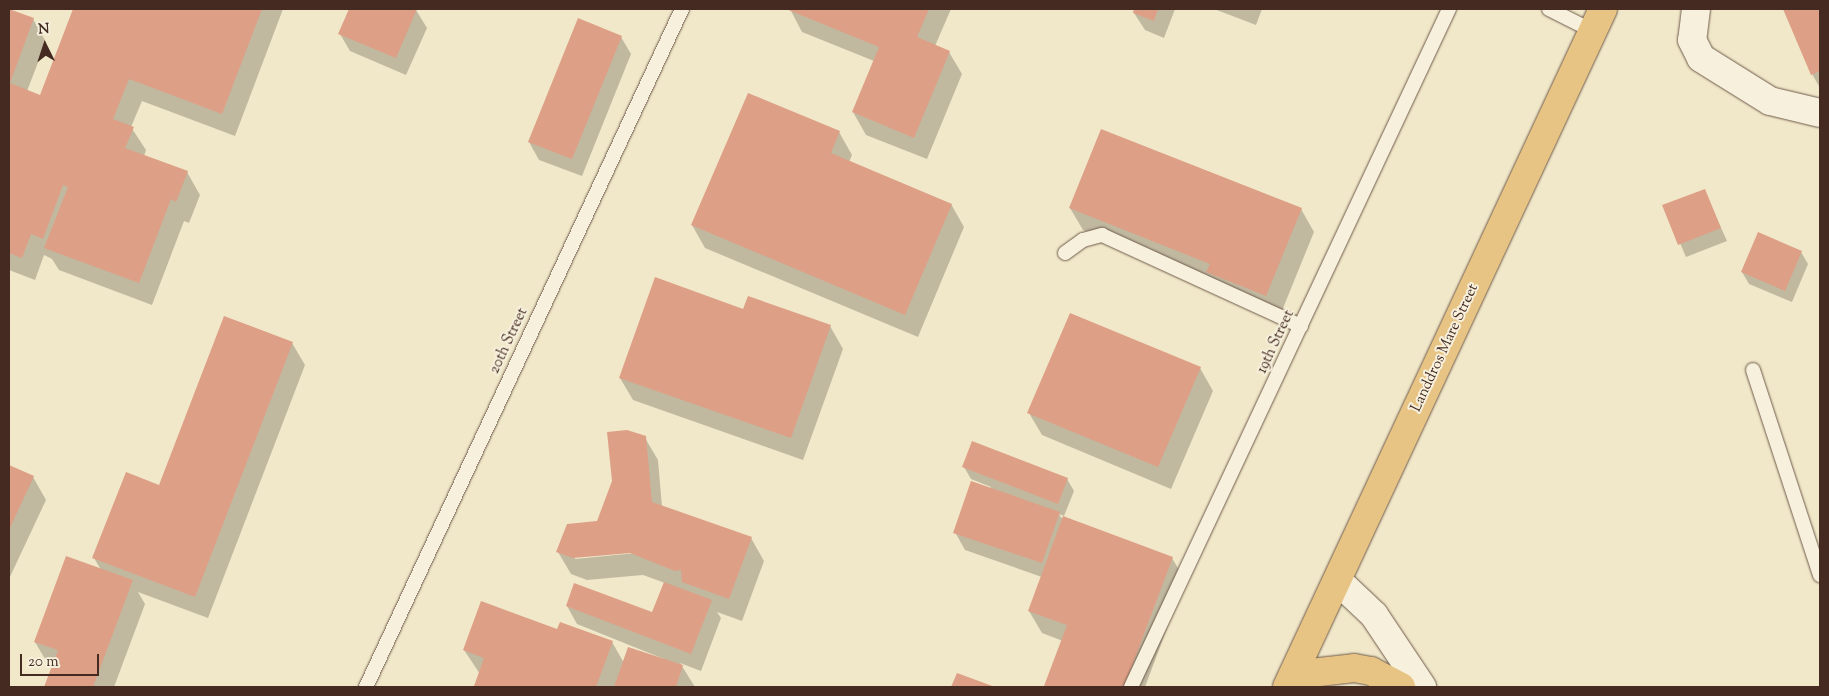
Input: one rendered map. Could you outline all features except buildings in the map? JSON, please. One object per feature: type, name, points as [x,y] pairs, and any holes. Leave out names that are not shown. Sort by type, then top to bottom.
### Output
[{"type":"main road","name":"Landdros Mare Street","points":[[1290,681],[1339,582],[1598,20]]},
{"type":"main road","points":[[1290,681],[1354,668],[1371,671],[1401,687]]},
{"type":"street","points":[[1695,11],[1692,40],[1702,58],[1770,101],[1820,114]]},
{"type":"street","points":[[1339,582],[1374,615],[1422,687]]},
{"type":"lane","name":"20th Street","points":[[366,687],[682,9]]},
{"type":"lane","name":"19th Street","points":[[1131,687],[1448,9]]},
{"type":"lane","points":[[1549,9],[1598,20]]},
{"type":"lane","points":[[1065,253],[1083,240],[1102,235],[1301,326]]},
{"type":"lane","points":[[1753,370],[1820,575]]}]
